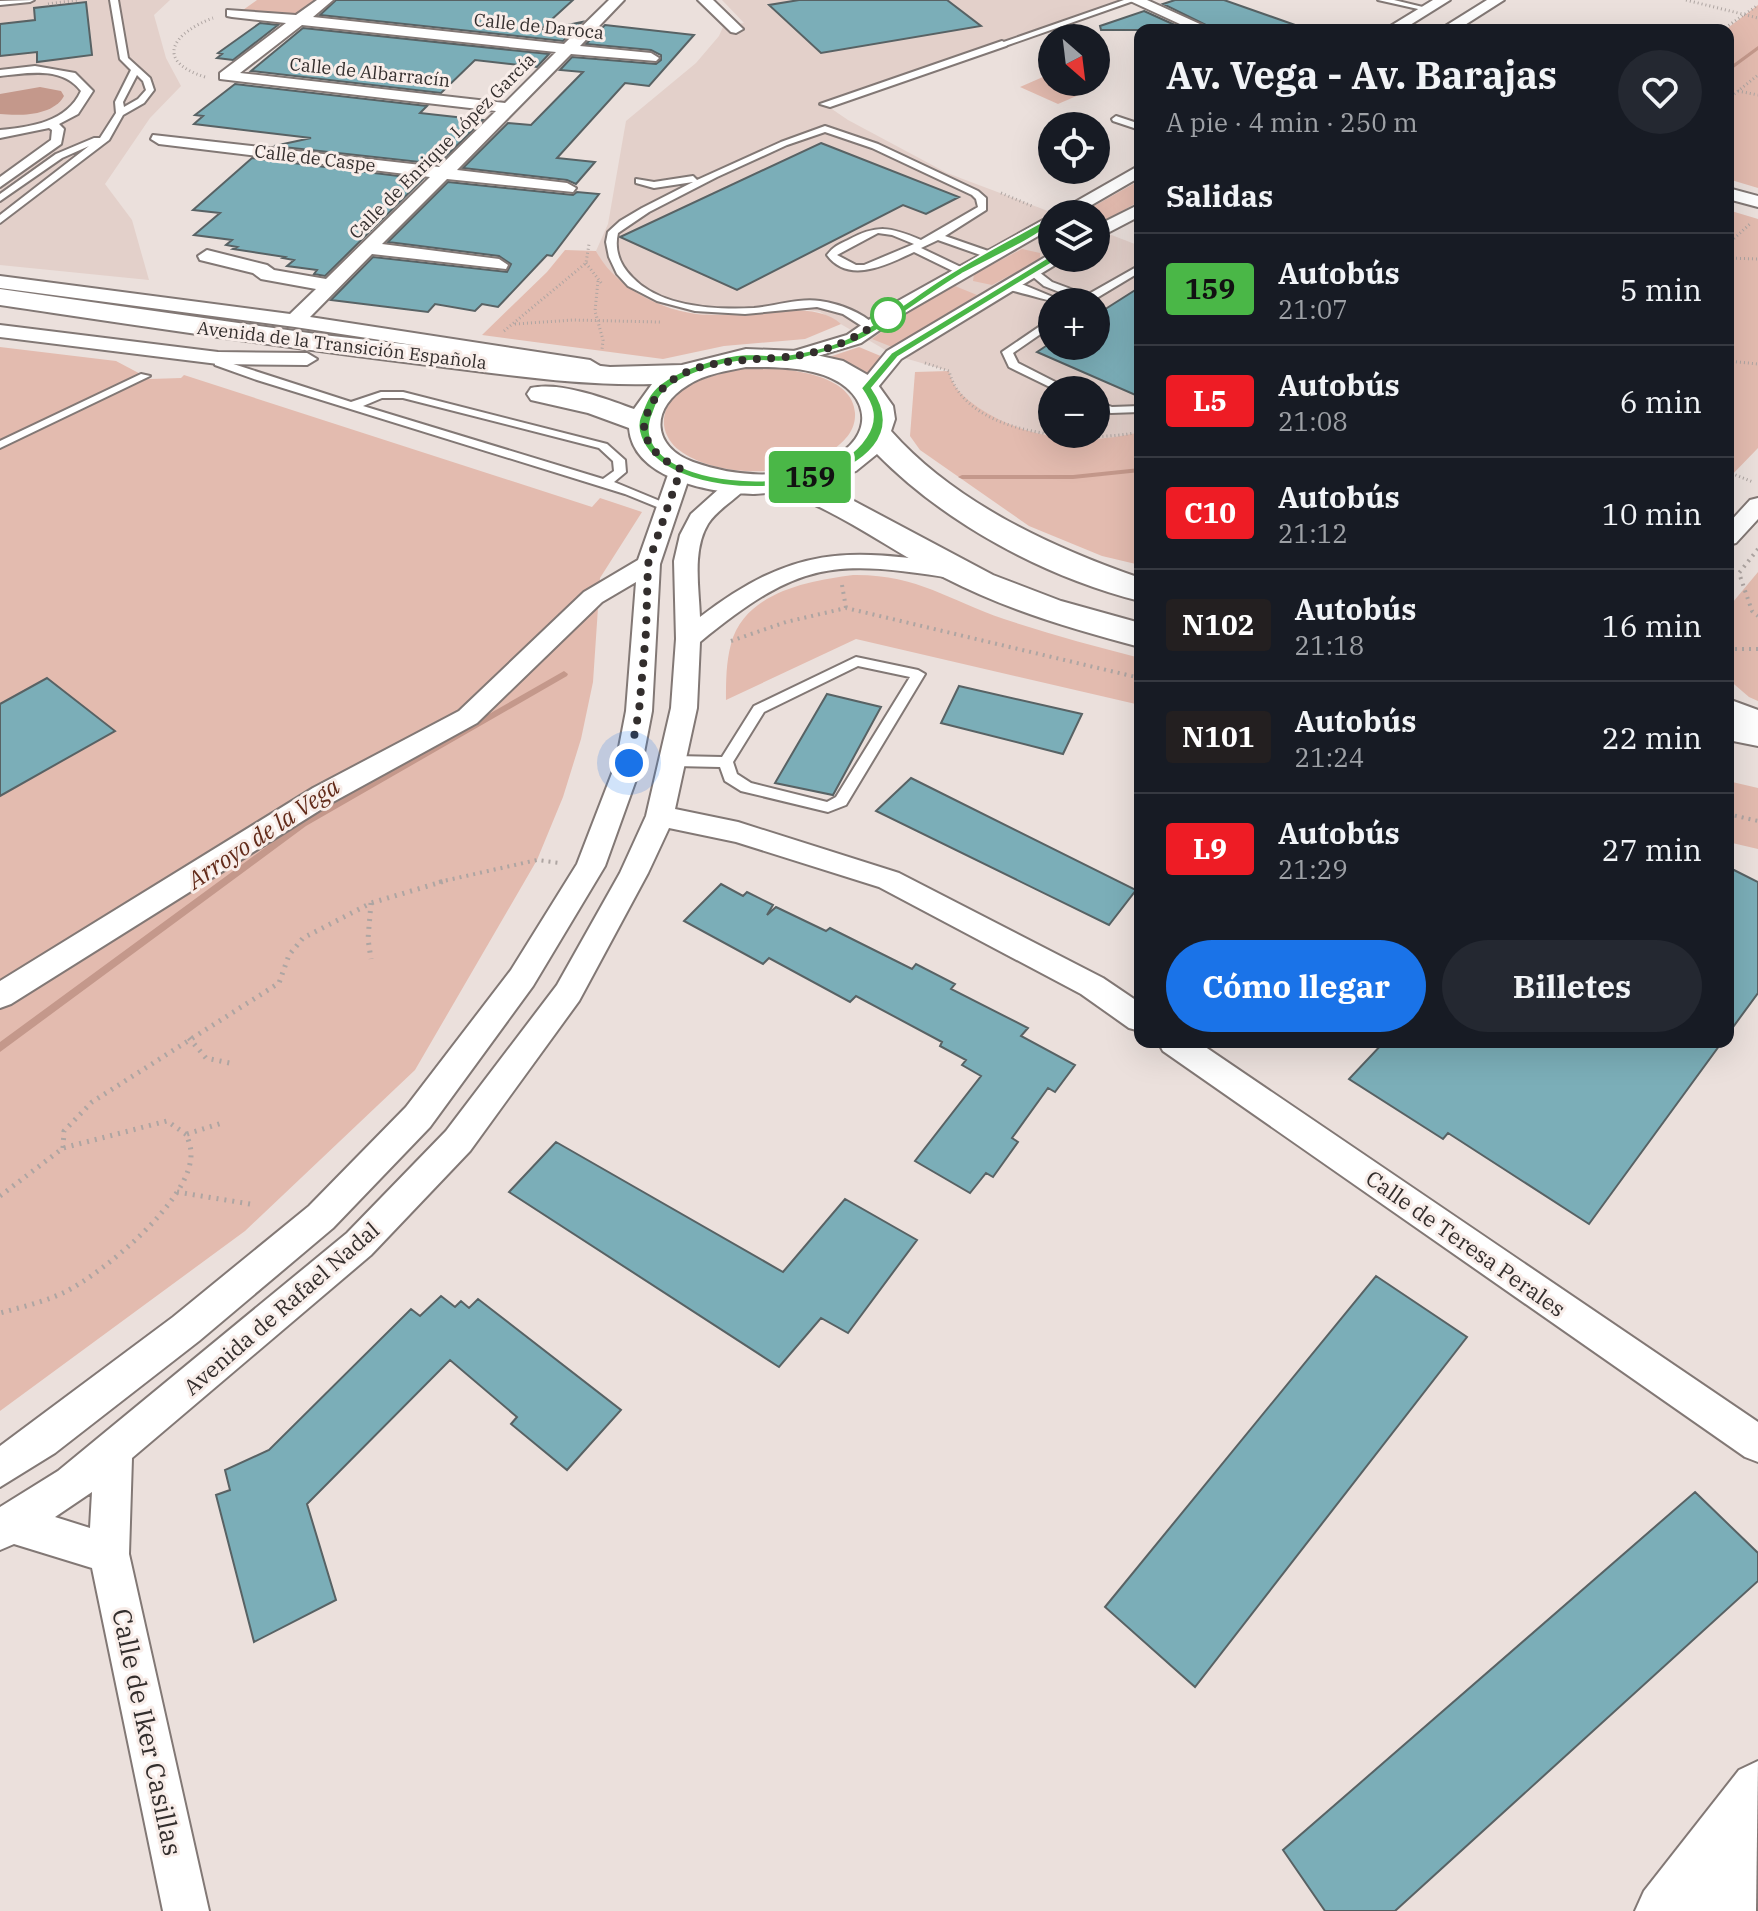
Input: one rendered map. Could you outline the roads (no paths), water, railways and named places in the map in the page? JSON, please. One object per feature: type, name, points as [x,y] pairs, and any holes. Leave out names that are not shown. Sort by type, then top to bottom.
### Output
[{"type":"main road","name":"Avenida de la Transición Española","points":[[0,297],[323,344],[537,370],[610,376],[696,370]]},
{"type":"main road","name":"Avenida de la Transición Española","points":[[0,313],[296,359],[455,378],[596,405],[643,423]]},
{"type":"main road","points":[[805,488],[861,453],[875,432],[880,418],[877,403],[867,388],[833,368],[791,358],[746,358],[696,370],[656,394],[643,423],[648,445],[667,463],[711,481],[805,488],[957,572],[1024,601],[1134,633]]},
{"type":"main road","points":[[875,432],[902,461],[1015,541],[1070,566],[1134,588]]},
{"type":"main road","points":[[1734,728],[1758,733]]},
{"type":"main road","points":[[1734,757],[1758,762]]},
{"type":"street","points":[[298,20],[326,0]]},
{"type":"street","name":"Calle de Enrique López García","points":[[295,321],[617,0]]},
{"type":"street","points":[[705,0],[736,29]]},
{"type":"street","points":[[1134,0],[1192,24]]},
{"type":"street","points":[[1397,24],[1414,7],[1443,0]]},
{"type":"street","points":[[1456,24],[1490,1]]},
{"type":"street","points":[[1414,7],[1440,24]]},
{"type":"street","name":"Calle de Daroca","points":[[232,13],[651,58]]},
{"type":"street","name":"Calle de Albarracín","points":[[298,20],[226,76],[509,108]]},
{"type":"street","points":[[826,104],[1002,44]]},
{"type":"street","points":[[0,73],[44,70],[64,74],[80,82],[87,91],[84,100],[66,116],[0,134]]},
{"type":"street","points":[[0,183],[57,141],[58,129],[49,123]]},
{"type":"street","name":"Calle de Caspe","points":[[159,139],[567,188]]},
{"type":"street","points":[[1088,200],[1134,173]]},
{"type":"street","points":[[1734,195],[1758,202]]},
{"type":"street","points":[[1110,226],[1134,212]]},
{"type":"street","points":[[791,358],[854,339],[958,273],[1038,227]]},
{"type":"street","points":[[1009,243],[1038,248]]},
{"type":"street","points":[[367,248],[499,265]]},
{"type":"street","points":[[207,256],[260,269],[268,275],[328,285]]},
{"type":"street","points":[[867,388],[894,355],[1001,290],[1040,278],[1044,272]]},
{"type":"street","points":[[958,273],[971,288],[1001,290]]},
{"type":"street","points":[[0,282],[295,321],[603,368],[696,370]]},
{"type":"street","points":[[0,331],[218,358],[296,359]]},
{"type":"street","name":"Avenida de Rafael Nadal","points":[[0,1468],[42,1440],[174,1338],[321,1217],[418,1117],[522,978],[591,866],[629,763],[639,711],[648,564],[681,469]]},
{"type":"street","name":"Avenida de Rafael Nadal","points":[[6,1527],[72,1484],[359,1244],[458,1141],[568,993],[634,873],[660,816],[675,761],[684,708],[688,639],[686,561],[692,535],[699,519],[738,484]]},
{"type":"street","points":[[1734,531],[1758,505]]},
{"type":"street","points":[[688,639],[735,600],[769,581],[805,567],[838,560],[869,559],[957,572]]},
{"type":"street","points":[[0,996],[323,795],[468,717],[593,597],[648,564]]},
{"type":"street","points":[[1734,710],[1758,720]]},
{"type":"street","points":[[660,816],[738,832],[889,880],[1092,986],[1134,1015]]},
{"type":"street","name":"Calle de Teresa Perales","points":[[1183,1048],[1758,1444]]},
{"type":"street","name":"Calle de Iker Casillas","points":[[113,1451],[109,1554],[186,1911]]},
{"type":"street","points":[[6,1527],[109,1554]]},
{"type":"street","points":[[1664,1911],[1758,1789]]},
{"type":"street","points":[[1720,1911],[1758,1861]]},
{"type":"lane","points":[[0,3],[30,0]]},
{"type":"lane","points":[[3,216],[106,138],[120,113],[141,101],[150,90],[147,80],[124,59],[114,0]]},
{"type":"lane","points":[[1002,44],[1134,0]]},
{"type":"lane","points":[[1382,0],[1414,7]]},
{"type":"lane","points":[[120,113],[119,102],[135,71]]},
{"type":"lane","points":[[1126,113],[1134,116]]},
{"type":"lane","points":[[1116,119],[1134,125]]},
{"type":"lane","points":[[872,328],[866,322],[822,304],[801,303],[746,311],[697,307],[644,292],[625,277],[611,252],[613,231],[618,224],[722,172],[824,129],[851,135],[981,198],[983,208],[918,246],[862,269],[832,255],[877,229],[891,230],[918,246],[958,273]]},
{"type":"lane","points":[[0,198],[59,156],[106,138]]},
{"type":"lane","points":[[639,181],[654,185],[722,172]]},
{"type":"lane","points":[[937,236],[990,255]]},
{"type":"lane","points":[[1106,288],[1134,271]]},
{"type":"lane","points":[[1040,278],[1060,288]]},
{"type":"lane","points":[[1001,290],[1020,287],[1038,294]]},
{"type":"lane","points":[[1038,331],[1007,352],[1013,365],[1038,377]]},
{"type":"lane","points":[[218,358],[219,363],[261,378],[666,506]]},
{"type":"lane","points":[[261,378],[262,373],[296,359]]},
{"type":"lane","points":[[0,445],[145,376]]},
{"type":"lane","points":[[351,406],[381,395],[403,395],[603,446],[619,460],[620,472],[604,484]]},
{"type":"lane","points":[[1110,410],[1134,409]]},
{"type":"lane","points":[[856,661],[918,674],[841,801],[828,807],[746,787],[730,777],[726,762],[759,709],[856,661]]},
{"type":"lane","points":[[675,761],[726,762]]},
{"type":"waterway","name":"Arroyo de la Vega","points":[[1734,66],[1758,48]]},
{"type":"waterway","name":"Arroyo de la Vega","points":[[962,477],[1073,477],[1134,471]]},
{"type":"waterway","name":"Arroyo de la Vega","points":[[0,1048],[303,824],[564,674]]}]
